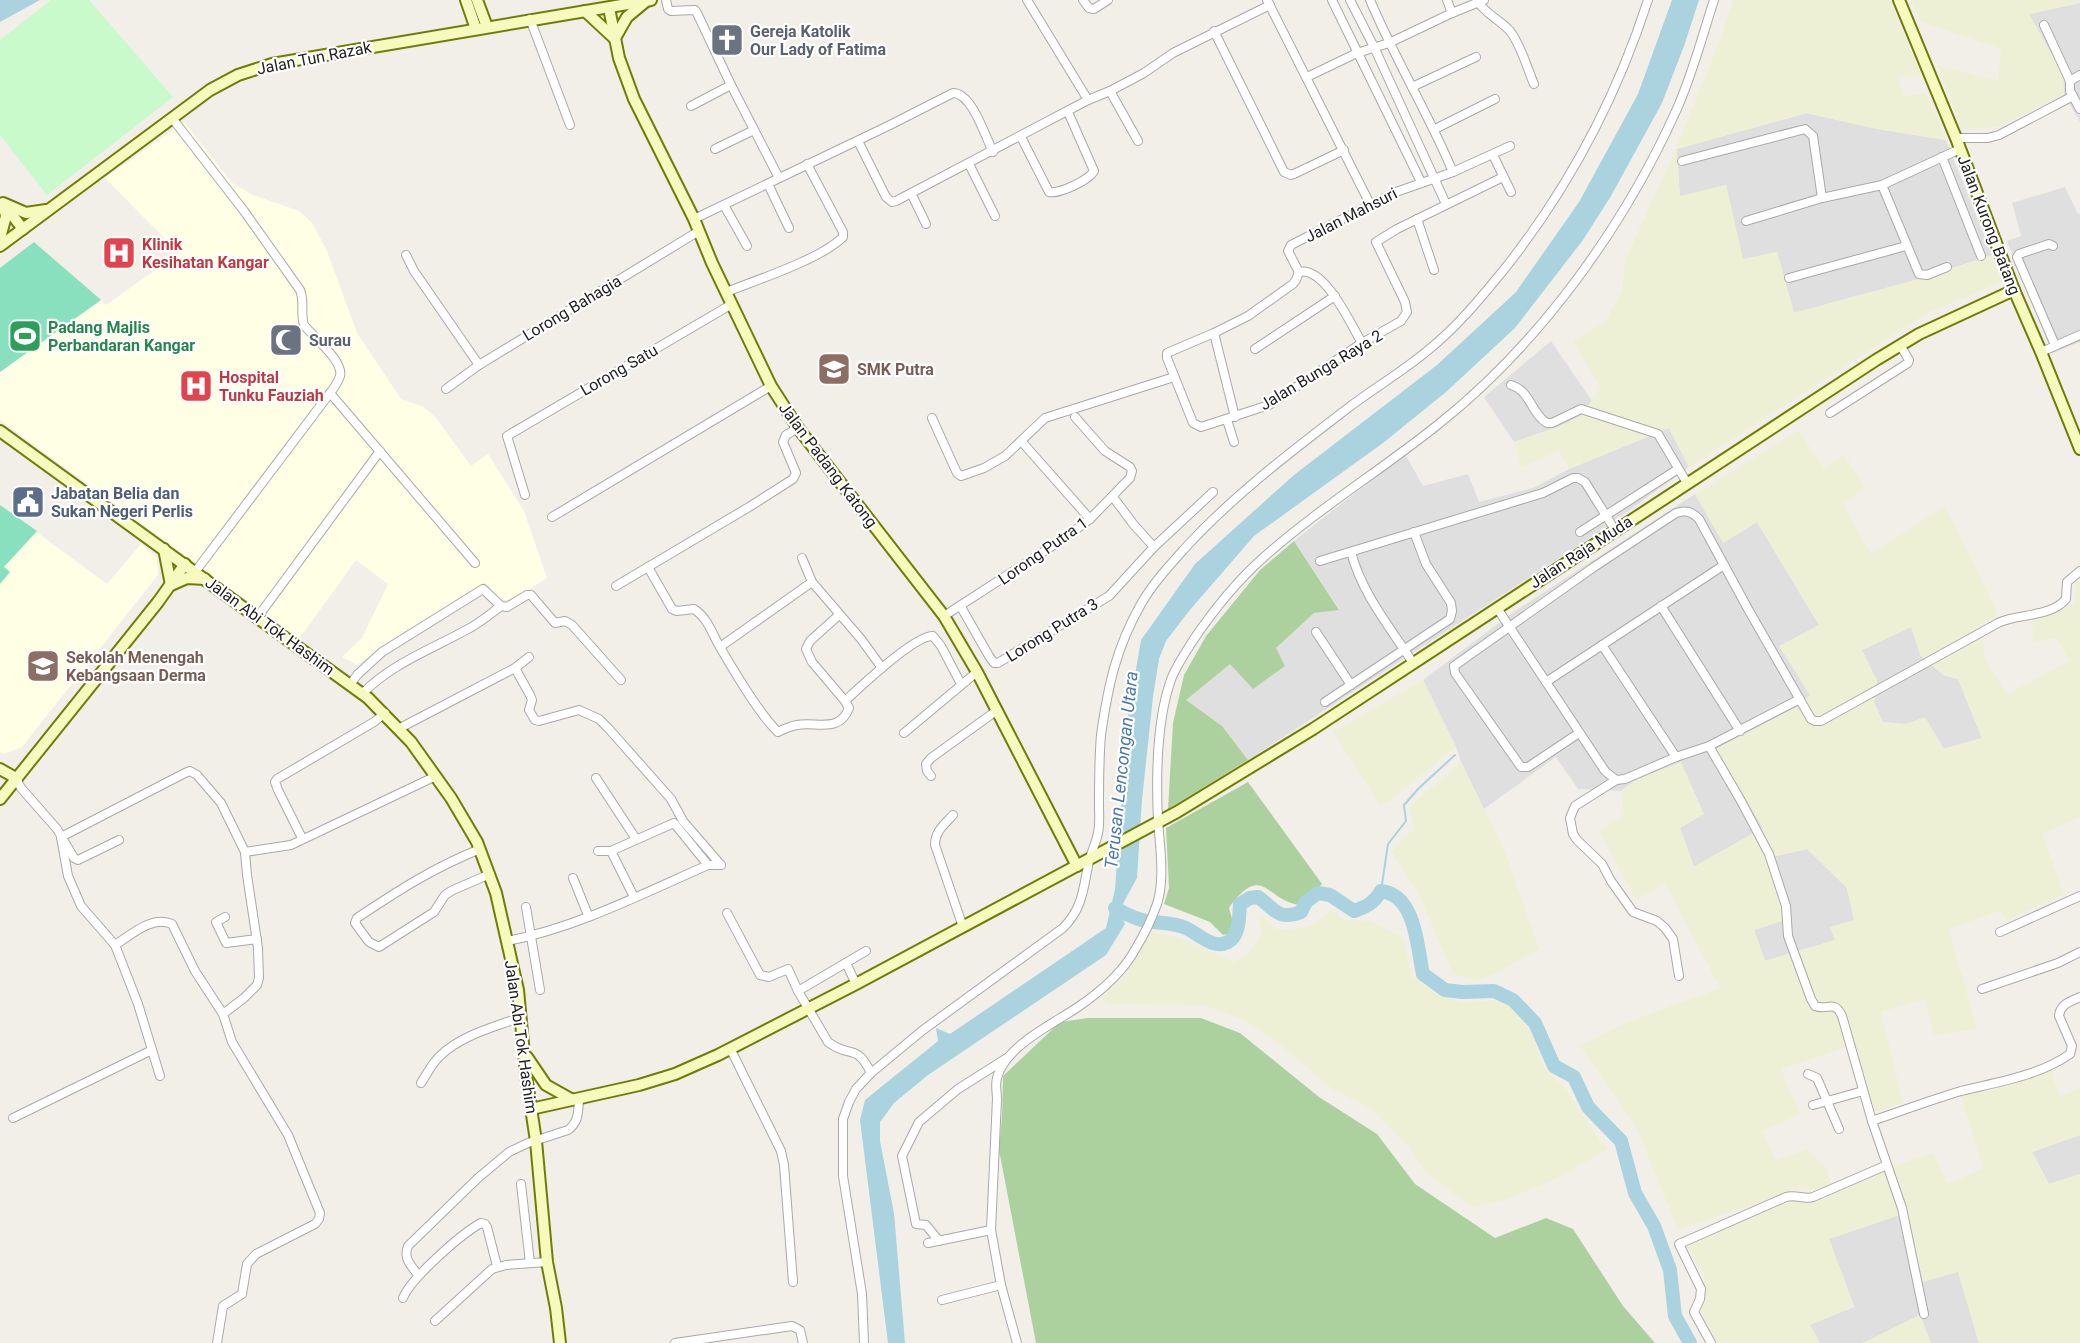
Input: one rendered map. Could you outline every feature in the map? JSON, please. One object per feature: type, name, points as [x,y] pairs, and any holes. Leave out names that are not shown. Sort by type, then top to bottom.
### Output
[{"type":"street","points":[[466,0],[476,29]]},
{"type":"street","points":[[477,0],[487,27]]},
{"type":"street","points":[[585,12],[615,38],[627,17],[649,0]]},
{"type":"street","name":"Jalan Tun Razak","points":[[0,246],[210,90],[250,70],[272,64],[649,0]]},
{"type":"street","points":[[666,0],[668,9],[671,11],[695,10],[779,178]]},
{"type":"street","points":[[1027,0],[1088,100]]},
{"type":"street","points":[[1083,0],[1089,8],[1094,9],[1108,0]]},
{"type":"street","points":[[1332,0],[1421,182]]},
{"type":"street","points":[[1350,0],[1446,204]]},
{"type":"street","points":[[1370,0],[1389,43],[1435,129],[1453,172]]},
{"type":"street","points":[[1447,0],[1452,13]]},
{"type":"street","points":[[864,1343],[862,1294],[843,1176],[843,1119],[856,1089],[870,1073],[923,1030],[1071,920],[1081,900],[1089,860],[1098,832],[1101,738],[1113,667],[1127,628],[1148,592],[1169,566],[1225,507],[1346,409],[1430,349],[1487,291],[1536,228],[1571,174],[1596,127],[1629,55],[1648,0]]},
{"type":"street","points":[[939,1241],[926,1225],[916,1224],[902,1156],[919,1122],[958,1089],[1082,1004],[1121,970],[1132,954],[1157,903],[1160,887],[1160,839],[1156,824],[1160,737],[1166,697],[1172,677],[1193,640],[1247,574],[1264,558],[1474,394],[1524,344],[1573,284],[1598,251],[1628,204],[1676,111],[1695,63],[1714,0]]},
{"type":"street","name":"Jalan Kurong Batang","points":[[1899,0],[1956,138],[2014,290],[2080,448]]},
{"type":"street","points":[[1307,77],[1357,53],[1389,43],[1481,1],[1485,12],[1505,26],[1513,35],[1534,84]]},
{"type":"street","points":[[858,141],[889,200],[896,201],[1144,73],[1173,53],[1269,3],[1370,204]]},
{"type":"street","name":"Jalan Padang Katong","points":[[609,8],[619,58],[634,99],[694,219],[771,386],[798,428],[944,616],[977,672],[1077,866]]},
{"type":"street","points":[[530,19],[570,125]]},
{"type":"street","points":[[2044,25],[2070,81],[2070,91],[2080,109]]},
{"type":"street","points":[[1214,31],[1284,172],[1291,175],[1344,150]]},
{"type":"street","points":[[1412,87],[1476,57]]},
{"type":"street","points":[[2070,81],[2080,75]]},
{"type":"street","points":[[691,106],[731,85]]},
{"type":"street","points":[[1110,91],[1138,141]]},
{"type":"street","points":[[694,219],[858,141],[945,96],[957,93],[968,101],[993,152]]},
{"type":"street","points":[[1956,138],[1988,138],[1999,135],[2073,96]]},
{"type":"street","points":[[1435,129],[1495,99]]},
{"type":"street","points":[[1021,137],[1049,192],[1059,192],[1089,177],[1094,171],[1068,112]]},
{"type":"street","points":[[172,118],[244,211],[300,290],[304,325],[336,360],[340,369],[340,376],[330,393],[195,572]]},
{"type":"street","points":[[1682,160],[1805,129],[1813,136],[1822,198]]},
{"type":"street","points":[[715,149],[754,130]]},
{"type":"street","name":"Jalan Mahsuri","points":[[1298,269],[1288,251],[1291,245],[1370,204],[1433,177],[1453,172],[1510,146]]},
{"type":"street","points":[[1746,221],[1822,198],[1882,185],[1960,149]]},
{"type":"street","points":[[1493,155],[1511,192]]},
{"type":"street","points":[[1942,157],[1981,256]]},
{"type":"street","points":[[726,292],[805,259],[837,243],[843,237],[843,232],[807,164]]},
{"type":"street","points":[[969,164],[995,216]]},
{"type":"street","points":[[1434,270],[1418,219],[1503,177]]},
{"type":"street","points":[[768,184],[789,228]]},
{"type":"street","points":[[1882,185],[1919,274],[1927,275],[1947,267]]},
{"type":"street","points":[[911,193],[926,224]]},
{"type":"street","points":[[2,201],[26,213],[42,211],[55,206]]},
{"type":"street","points":[[2,201],[23,229]]},
{"type":"street","points":[[0,238],[6,216],[2,201]]},
{"type":"street","points":[[724,205],[747,246]]},
{"type":"street","name":"Jalan Bunga Raya 2","points":[[1174,377],[1195,425],[1201,428],[1269,405],[1392,327],[1405,317],[1407,312],[1405,302],[1376,243],[1418,219]]},
{"type":"street","name":"Lorong Bahagia","points":[[446,389],[479,365],[699,231]]},
{"type":"street","points":[[2053,246],[2049,244],[2019,254],[2017,257],[2055,345]]},
{"type":"street","points":[[1789,278],[1906,246]]},
{"type":"street","points":[[406,255],[414,271],[479,365]]},
{"type":"street","points":[[932,417],[957,473],[961,476],[993,464],[1022,442],[1035,426],[1058,412],[1174,377],[1167,353],[1248,316],[1293,284],[1298,269],[1307,271],[1322,281],[1335,297],[1362,344]]},
{"type":"street","name":"Jalan Raja Muda","points":[[531,1108],[639,1085],[675,1074],[856,984],[1156,824],[1295,741],[1900,345],[2014,290]]},
{"type":"street","points":[[1256,349],[1335,297]]},
{"type":"street","name":"Lorong Satu","points":[[525,495],[507,436],[732,304]]},
{"type":"street","points":[[1214,333],[1234,442]]},
{"type":"street","points":[[2041,352],[2080,335]]},
{"type":"street","points":[[1830,413],[1908,363],[1909,360],[1900,345]]},
{"type":"street","points":[[1511,385],[1523,390],[1539,416],[1547,423],[1556,421],[1581,408],[1658,434],[1687,483]]},
{"type":"street","points":[[552,517],[771,386]]},
{"type":"street","points":[[330,393],[475,563]]},
{"type":"street","name":"Lorong Putra 1","points":[[944,616],[961,607],[1090,519],[1113,497],[1132,474],[1130,467],[1105,451],[1074,417]]},
{"type":"street","points":[[616,586],[793,479],[796,473],[783,442],[786,435],[798,428]]},
{"type":"street","name":"Jalan Abi Tok Hashim","points":[[0,431],[206,579],[385,713],[400,728],[464,818],[490,874],[507,941],[521,1017],[536,1141],[547,1262],[560,1343]]},
{"type":"street","points":[[1022,442],[1090,519]]},
{"type":"street","points":[[258,618],[380,451]]},
{"type":"street","points":[[1580,532],[1678,469]]},
{"type":"street","points":[[1320,561],[1543,492],[1573,478],[1578,478],[1585,483],[1615,530]]},
{"type":"street","name":"Lorong Putra 3","points":[[961,607],[989,656],[994,663],[998,663],[1109,596],[1154,547],[1213,492]]},
{"type":"street","points":[[1113,497],[1154,547]]},
{"type":"street","points":[[1579,733],[1528,767],[1521,767],[1455,673],[1453,669],[1455,663],[1676,513],[1686,511],[1693,513],[1699,519],[1813,720],[1821,721],[1998,623],[2060,605],[2066,599],[2067,582],[2080,571]]},
{"type":"street","points":[[1325,702],[1450,619],[1452,611],[1450,603],[1426,564],[1414,532]]},
{"type":"street","points":[[164,549],[171,585]]},
{"type":"street","points":[[1351,552],[1362,584],[1413,663]]},
{"type":"street","points":[[802,558],[812,582],[861,639],[882,668]]},
{"type":"street","points":[[0,799],[171,585],[185,564]]},
{"type":"street","points":[[1546,682],[1724,565]]},
{"type":"street","points":[[648,567],[672,609],[698,611],[705,618],[720,647],[759,709],[778,732],[796,725],[821,727],[835,723],[847,714],[849,708],[845,701],[812,662],[806,649],[810,641],[839,615]]},
{"type":"street","points":[[171,585],[187,578],[206,579]]},
{"type":"street","points":[[720,647],[812,582]]},
{"type":"street","points":[[350,685],[357,675],[382,652],[480,590],[486,590],[501,606]]},
{"type":"street","points":[[362,694],[375,681],[401,663],[468,629],[501,606],[510,606],[526,595],[531,595],[555,623],[566,621],[572,625],[621,680]]},
{"type":"street","points":[[1661,606],[1740,731]]},
{"type":"street","points":[[1497,608],[1605,771],[1616,780]]},
{"type":"street","points":[[1316,632],[1351,685]]},
{"type":"street","points":[[845,701],[882,668],[925,637],[933,636],[941,646],[961,684]]},
{"type":"street","points":[[1602,645],[1676,757]]},
{"type":"street","points":[[400,728],[515,668],[529,657]]},
{"type":"street","points":[[507,941],[531,937],[708,865],[721,865],[683,821],[671,799],[599,719],[579,710],[539,721],[534,720],[529,710],[532,700],[515,668]]},
{"type":"street","points":[[904,733],[977,672]]},
{"type":"street","points":[[1679,976],[1673,939],[1665,928],[1656,921],[1633,912],[1602,864],[1581,845],[1573,834],[1570,818],[1575,806],[1616,780],[1624,779],[1708,746],[1800,699]]},
{"type":"street","points":[[931,777],[926,764],[931,758],[996,711]]},
{"type":"street","points":[[302,838],[275,782],[385,713]]},
{"type":"street","points":[[1708,746],[1742,801],[1769,854],[1786,906],[1788,936],[1811,999],[1819,1008],[1833,1006],[1842,1016],[1872,1121],[1902,1208],[1924,1314]]},
{"type":"street","points":[[0,769],[57,829],[74,858],[78,860],[119,840]]},
{"type":"street","points":[[61,837],[190,771],[197,775],[221,803],[245,852],[257,939],[260,974],[258,982],[244,998],[222,1014]]},
{"type":"street","points":[[245,852],[280,847],[436,776]]},
{"type":"street","points":[[596,778],[636,839]]},
{"type":"street","points":[[953,815],[939,830],[935,838],[935,845],[963,927]]},
{"type":"street","points":[[598,851],[611,851],[674,823],[708,865]]},
{"type":"street","points":[[61,837],[68,876],[81,906],[114,945],[138,1004],[160,1076]]},
{"type":"street","points":[[480,849],[445,863],[413,880],[357,918],[356,926],[369,942],[379,946],[435,912],[445,895],[490,874]]},
{"type":"street","points":[[611,851],[634,897]]},
{"type":"street","points":[[573,878],[588,915]]},
{"type":"street","points":[[2000,932],[2080,896]]},
{"type":"street","points":[[526,907],[540,990]]},
{"type":"street","points":[[727,914],[760,975],[768,977],[788,969],[798,991],[828,1042],[836,1048],[864,1058],[870,1073]]},
{"type":"street","points":[[225,917],[216,922],[225,942],[257,939]]},
{"type":"street","points":[[114,945],[153,922],[165,921],[172,924],[195,971],[222,1014],[232,1042],[293,1145],[320,1216],[315,1224],[256,1254],[249,1261],[242,1294],[225,1304],[220,1312],[217,1343]]},
{"type":"street","points":[[798,991],[866,951]]},
{"type":"street","points":[[1982,989],[2058,963],[2080,952]]},
{"type":"street","points":[[846,963],[856,984]]},
{"type":"street","points":[[1872,1121],[1958,1092],[2027,1074],[2064,1058],[2070,1054],[2072,1046],[2059,1016],[2060,1010],[2063,1005],[2080,997]]},
{"type":"street","points":[[421,1083],[438,1057],[447,1049],[521,1017]]},
{"type":"street","points":[[730,1048],[781,1151],[793,1282]]},
{"type":"street","points":[[13,1119],[152,1050]]},
{"type":"street","points":[[418,1275],[407,1260],[408,1246],[503,1156],[518,1147],[568,1130],[578,1117],[575,1099],[546,1085],[526,1055]]},
{"type":"street","points":[[1010,1055],[996,1079],[991,1230],[1015,1343]]},
{"type":"street","points":[[1808,1074],[1817,1078],[1839,1129]]},
{"type":"street","points":[[1813,1105],[1863,1091]]},
{"type":"street","points":[[1710,1343],[1694,1312],[1700,1299],[1701,1289],[1679,1244],[1786,1197],[1793,1195],[1810,1198],[1887,1165]]},
{"type":"street","points":[[521,1184],[530,1263]]},
{"type":"street","points":[[403,1298],[405,1291],[418,1275],[481,1223],[487,1227],[497,1266]]},
{"type":"street","points":[[928,1243],[991,1230]]},
{"type":"street","points":[[435,1322],[497,1266],[547,1262]]},
{"type":"street","points":[[942,1300],[1001,1285]]},
{"type":"street","points":[[675,1343],[795,1326],[801,1332],[803,1343]]},
{"type":"street","points":[[744,1334],[745,1343]]},
{"type":"shaded area","points":[[1733,0],[1890,0],[1921,75],[1899,78],[1903,96],[1926,93],[1946,140],[1877,129],[1806,113],[1677,149],[1680,196],[1726,185],[1743,259],[1777,252],[1794,313],[1919,279],[1992,255],[2003,281],[1927,313],[1689,467],[1669,428],[1569,469],[1559,451],[1521,467],[1514,442],[1558,427],[1581,416],[1601,387],[1572,341],[1605,322],[1622,291],[1625,260],[1676,149],[1722,35]]},
{"type":"shaded area","points":[[1911,0],[2080,0],[2080,3],[2029,14],[2063,75],[2064,94],[1998,127],[1962,129],[1937,65],[1998,81],[2001,49],[1921,22]]},
{"type":"shaded area","points":[[2080,3],[2080,122],[2064,94],[2063,75],[2029,14]]},
{"type":"shaded area","points":[[1807,113],[1877,129],[1946,140],[1992,255],[1919,279],[1794,313],[1777,252],[1743,260],[1726,185],[1680,197],[1676,149]]},
{"type":"shaded area","name":"Hospital Tunku Fauziah","points":[[184,122],[232,183],[253,195],[299,211],[312,223],[327,251],[357,333],[401,399],[424,407],[436,418],[471,466],[488,454],[524,511],[547,578],[512,600],[501,600],[486,583],[401,634],[357,665],[342,657],[362,638],[388,584],[356,560],[299,639],[0,420],[0,372],[101,300],[106,305],[179,253],[105,178]]},
{"type":"shaded area","points":[[2065,187],[2078,214],[2080,213],[2080,342],[2052,353],[2007,241],[2021,236],[2012,203]]},
{"type":"shaded area","points":[[1551,341],[1592,401],[1581,416],[1558,427],[1514,442],[1484,397]]},
{"type":"shaded area","points":[[1669,428],[1689,467],[1604,529],[1248,760],[1222,726],[1185,700],[1230,663],[1253,688],[1285,666],[1275,648],[1314,613],[1339,609],[1294,541],[1405,454],[1423,486],[1468,474],[1479,502],[1533,488],[1569,469]]},
{"type":"shaded area","points":[[1799,430],[1824,469],[1844,454],[1865,487],[1843,504],[1871,554],[1945,506],[1998,614],[1977,627],[1982,635],[1985,659],[2007,694],[2069,661],[2057,638],[2033,642],[2032,619],[2075,604],[2077,563],[2080,562],[2080,817],[2042,834],[2064,894],[2006,921],[2001,910],[1949,929],[1977,1029],[1934,1035],[1925,999],[1881,1012],[1903,1103],[1875,1112],[1855,1044],[1781,1069],[1800,1114],[1762,1131],[1776,1160],[1808,1149],[1827,1169],[1831,1184],[1814,1191],[1800,1188],[1678,1230],[1637,1129],[1580,1046],[1623,1024],[1720,988],[1665,884],[1636,900],[1599,831],[1624,815],[1621,791],[1634,781],[1681,762],[1704,814],[1680,828],[1693,867],[1763,828],[1716,749],[1800,705],[1810,695],[1779,646],[1819,625],[1757,522],[1723,543],[1695,494]],"holes":[[[1911,627],[1920,655],[1943,675],[1958,679],[1982,738],[1944,749],[1925,717],[1905,724],[1883,722],[1874,702],[1877,681],[1862,650]],[[1807,849],[1847,888],[1854,920],[1830,927],[1835,940],[1765,961],[1754,930],[1785,920],[1782,901],[1767,858]]]},
{"type":"shaded area","points":[[1695,494],[1723,542],[1757,522],[1819,625],[1810,695],[1800,705],[1763,828],[1694,867],[1680,828],[1681,762],[1634,781],[1621,791],[1578,789],[1556,757],[1484,809],[1423,680],[1515,611]]},
{"type":"shaded area","name":"Sekolah Menengah Kebangsaan Derma","points":[[0,505],[107,584],[141,544],[157,558],[158,575],[22,747],[4,754],[0,752]]},
{"type":"shaded area","points":[[1911,627],[1943,675],[1958,679],[1982,738],[1943,749],[1906,724],[1882,722],[1874,702],[1877,681],[1862,650]]},
{"type":"shaded area","points":[[1423,680],[1456,747],[1388,802],[1379,804],[1333,732]]},
{"type":"shaded area","points":[[1461,762],[1506,854],[1539,949],[1500,971],[1477,980],[1453,974],[1421,899],[1391,852],[1414,829],[1409,807]]},
{"type":"shaded area","points":[[1807,849],[1847,888],[1855,920],[1835,940],[1765,961],[1754,930],[1785,920],[1767,858]]},
{"type":"shaded area","points":[[1331,909],[1344,920],[1370,921],[1404,938],[1411,975],[1435,993],[1464,1003],[1495,1000],[1508,1005],[1531,1032],[1544,1068],[1566,1089],[1600,1140],[1609,1149],[1555,1179],[1505,1200],[1472,1207],[1426,1173],[1409,1147],[1371,1108],[1331,1088],[1285,1049],[1247,1021],[1203,1005],[1108,1004],[1101,998],[1126,975],[1151,932],[1180,938],[1234,962],[1249,953],[1261,935],[1260,918],[1262,916],[1276,929],[1291,930],[1308,927]]},
{"type":"shaded area","points":[[2050,1068],[2060,1097],[2080,1088],[2080,1135],[2032,1152],[2049,1184],[2080,1174],[2080,1343],[1979,1343],[1958,1272],[1923,1282],[1907,1212],[1829,1239],[1854,1307],[1810,1325],[1820,1343],[1717,1343],[1697,1303],[1705,1276],[1683,1240],[1798,1195],[1812,1199],[1882,1169],[1933,1153],[1947,1183],[1983,1169],[1960,1092]]},
{"type":"shaded area","points":[[2080,1135],[2080,1174],[2049,1184],[2032,1152]]},
{"type":"shaded area","points":[[1908,1212],[1923,1281],[1958,1271],[1979,1343],[1931,1343],[1920,1315],[1863,1343],[1820,1343],[1810,1325],[1854,1306],[1829,1239]]},
{"type":"shaded area","points":[[1920,1315],[1931,1343],[1863,1343]]},
{"type":"green space","points":[[51,0],[89,0],[173,97],[47,195],[0,135],[0,40]]},
{"type":"green space","name":"Padang Majlis Perbandaran Kangar","points":[[34,242],[101,300],[0,372],[0,268]]},
{"type":"green space","points":[[0,505],[37,531],[4,567],[10,572],[0,584]]},
{"type":"green space","points":[[1294,541],[1339,610],[1314,613],[1276,648],[1285,666],[1253,689],[1230,664],[1186,700],[1222,726],[1248,760],[1168,809],[1173,723],[1184,675],[1206,636],[1260,570]]},
{"type":"green space","points":[[1248,782],[1322,884],[1300,905],[1279,897],[1264,887],[1257,885],[1250,887],[1240,894],[1229,908],[1236,932],[1223,935],[1210,922],[1164,904],[1169,888],[1166,828]]},
{"type":"green space","points":[[1088,1018],[1201,1018],[1240,1033],[1319,1097],[1377,1134],[1415,1184],[1495,1238],[1546,1218],[1573,1229],[1623,1306],[1655,1343],[1036,1343],[999,1150],[1003,1076],[1060,1022]]},
{"type":"water","points":[[0,0],[40,0],[0,22]]},
{"type":"water","points":[[1672,0],[1699,0],[1662,103],[1611,196],[1583,240],[1515,328],[1446,392],[1383,443],[1254,536],[1166,641],[1159,659],[1153,697],[1142,800],[1137,878],[1119,911],[1125,924],[1106,955],[928,1075],[894,1103],[880,1122],[880,1141],[894,1213],[905,1343],[888,1343],[860,1120],[865,1100],[938,1041],[936,1028],[950,1034],[1106,928],[1115,889],[1127,722],[1141,640],[1195,564],[1294,475],[1437,365],[1516,292],[1579,202],[1638,94]]},
{"type":"waterway","points":[[1381,891],[1388,844],[1406,821],[1404,805],[1455,755]]},
{"type":"waterway","points":[[1115,908],[1144,921],[1182,926],[1212,943],[1222,944],[1235,935],[1240,904],[1250,898],[1258,897],[1277,912],[1287,915],[1301,912],[1306,902],[1318,893],[1330,895],[1354,911],[1376,899],[1381,891],[1393,895],[1408,912],[1413,924],[1423,974],[1445,990],[1494,991],[1513,1000],[1535,1023],[1554,1066],[1574,1077],[1588,1107],[1621,1141],[1635,1193],[1654,1226],[1670,1270],[1675,1316],[1690,1343]]},
{"type":"place","name":"Gereja Katolik Our Lady of Fatima","points":[[727,40]]},
{"type":"place","name":"Klinik Kesihatan Kangar","points":[[119,253]]},
{"type":"place","name":"Padang Majlis Perbandaran Kangar","points":[[25,336]]},
{"type":"place","name":"Surau","points":[[286,340]]},
{"type":"place","name":"SMK Putra","points":[[834,369]]},
{"type":"place","name":"Hospital Tunku Fauziah","points":[[196,386]]},
{"type":"place","name":"Jabatan Belia dan Sukan Negeri Perlis","points":[[28,502]]},
{"type":"place","name":"Sekolah Menengah Kebangsaan Derma","points":[[43,666]]},
{"type":"water label","name":"Terusan Lencongan Utara","points":[[1121,770]]}]
